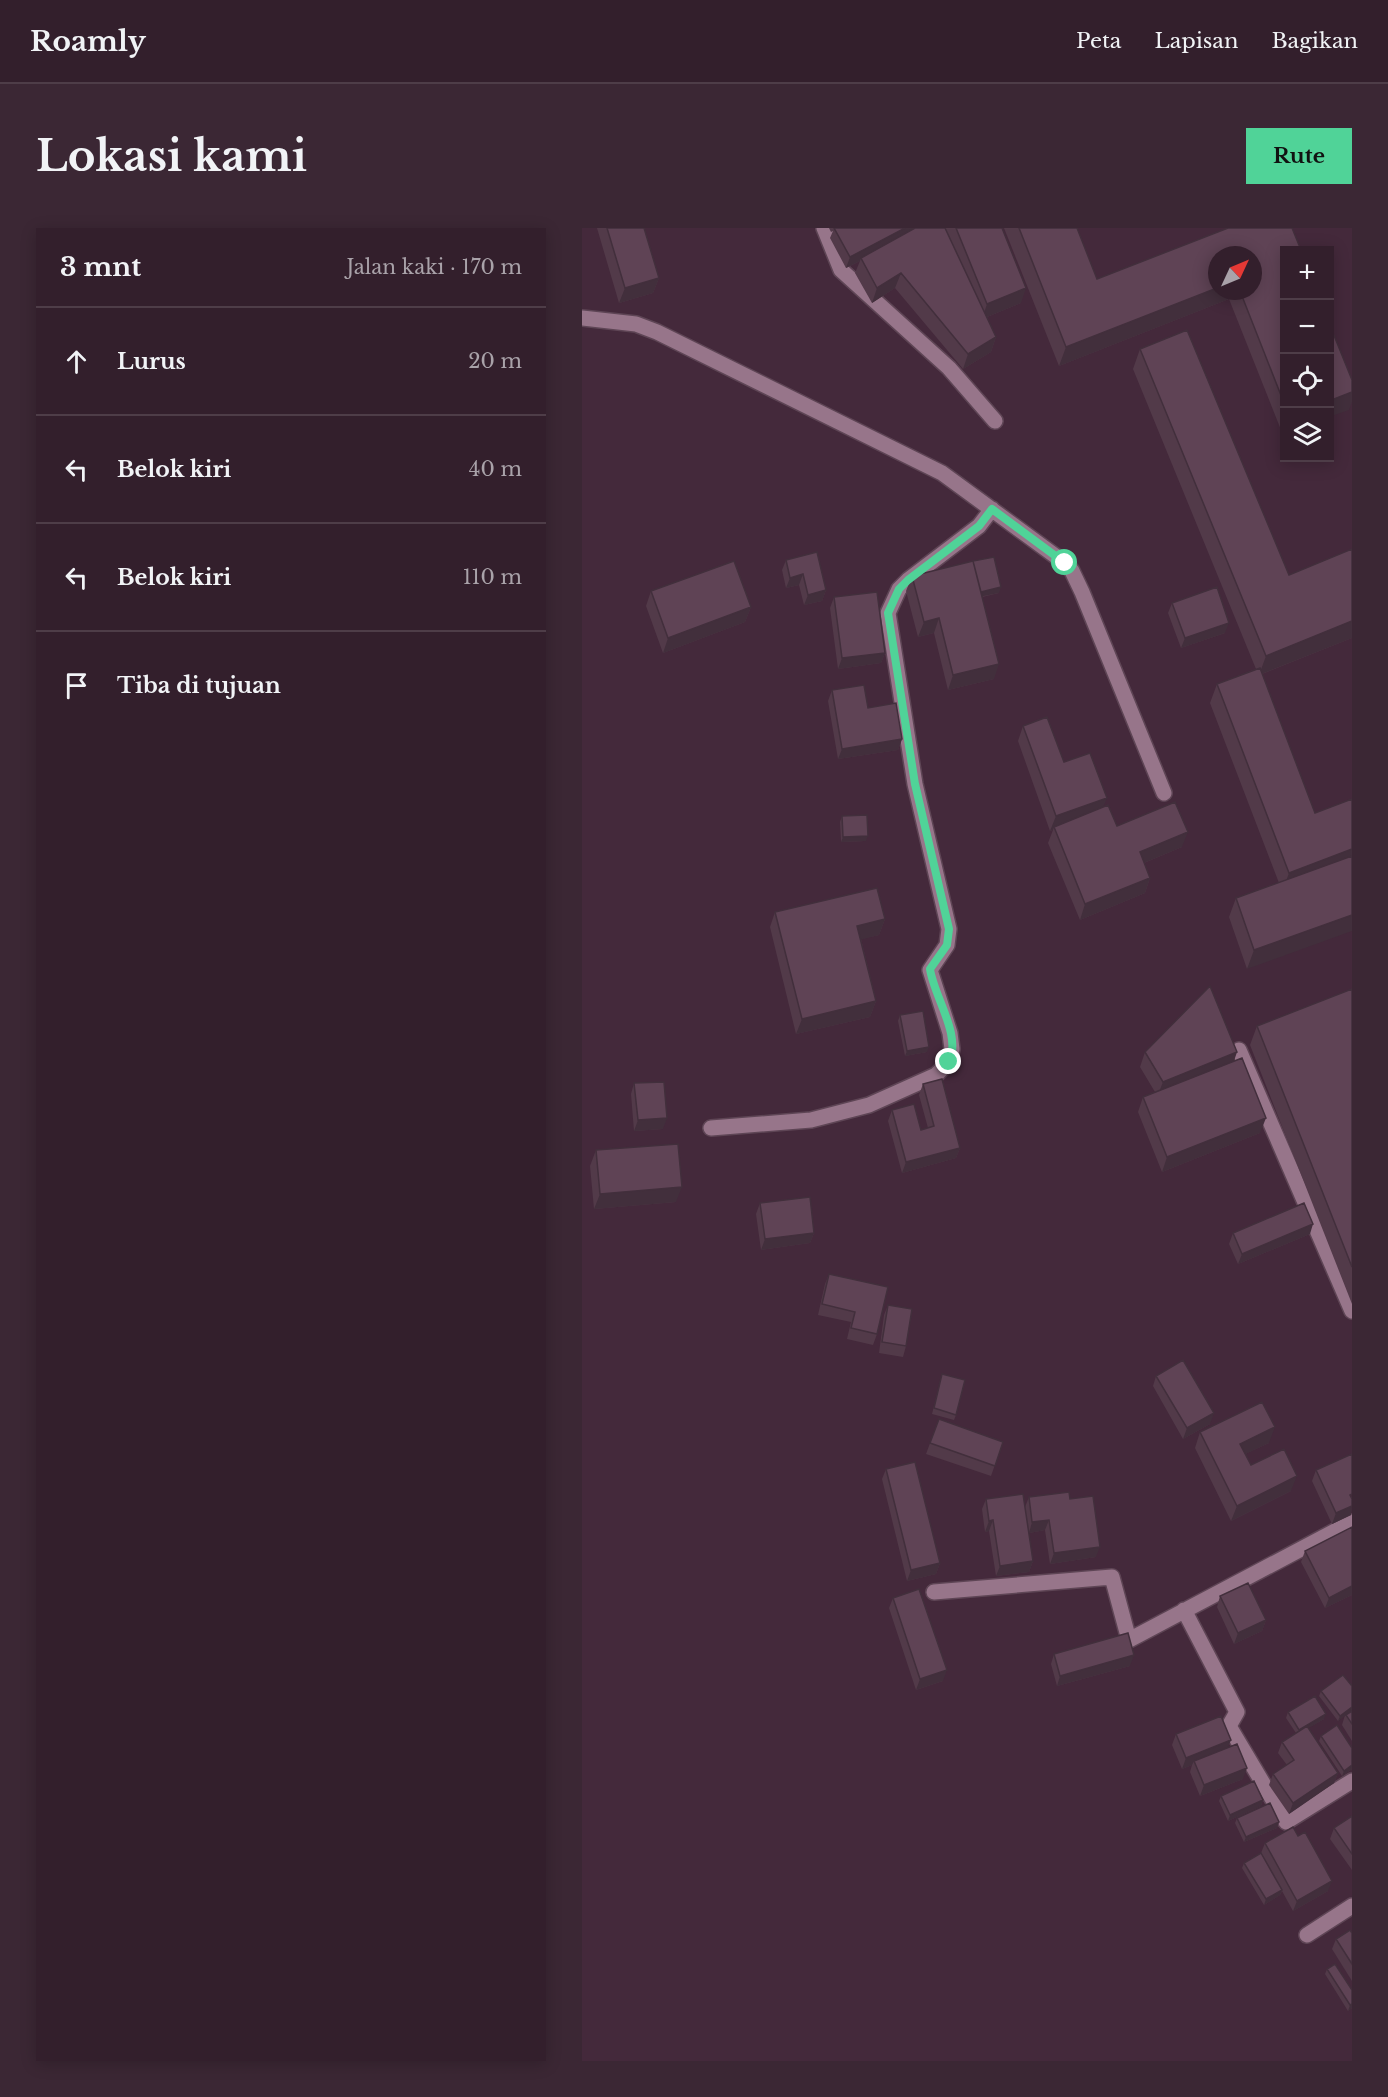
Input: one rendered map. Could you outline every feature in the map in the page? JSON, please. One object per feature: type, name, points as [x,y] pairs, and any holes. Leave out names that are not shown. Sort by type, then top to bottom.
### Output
[{"type":"street","points":[[824,228],[841,270],[949,368],[995,421]]},
{"type":"street","points":[[582,318],[636,324],[657,332],[942,473],[1065,563],[1072,571],[1164,793]]},
{"type":"street","points":[[711,1128],[811,1120],[869,1105],[936,1075],[951,1058],[950,1033],[930,969],[947,945],[949,929],[915,784],[888,613],[899,589],[908,580],[979,526],[992,509]]},
{"type":"street","points":[[1239,1050],[1352,1311]]},
{"type":"street","points":[[934,1592],[1112,1577],[1129,1640],[1352,1522]]},
{"type":"street","points":[[1184,1610],[1237,1712],[1229,1726],[1286,1822],[1352,1781]]},
{"type":"street","points":[[1307,1935],[1352,1906]]},
{"type":"building","points":[[607,228],[644,228],[659,278],[625,288]]},
{"type":"building","points":[[834,228],[905,228],[850,257]]},
{"type":"building","points":[[915,228],[945,228],[996,337],[968,354],[901,273],[877,288],[861,258]]},
{"type":"building","points":[[956,228],[1002,228],[1026,288],[987,304]]},
{"type":"building","points":[[1019,228],[1077,228],[1097,279],[1228,228],[1292,228],[1299,246],[1280,246],[1280,393],[1244,300],[1262,300],[1262,246],[1208,246],[1208,292],[1066,347]]},
{"type":"building","points":[[1187,330],[1289,575],[1352,549],[1352,621],[1266,656],[1140,349]]},
{"type":"building","points":[[1334,335],[1352,380],[1352,392],[1334,399]]},
{"type":"building","points":[[817,552],[826,590],[808,595],[803,574],[790,578],[786,560]]},
{"type":"building","points":[[994,557],[1001,587],[981,592],[973,561]]},
{"type":"building","points":[[734,561],[751,607],[668,638],[651,591]]},
{"type":"building","points":[[973,561],[999,664],[953,675],[939,618],[924,622],[912,576]]},
{"type":"building","points":[[1217,587],[1229,623],[1185,638],[1172,603]]},
{"type":"building","points":[[877,592],[885,653],[842,658],[834,597]]},
{"type":"building","points":[[1260,668],[1315,813],[1352,799],[1352,849],[1289,873],[1217,684]]},
{"type":"building","points":[[864,685],[868,708],[896,703],[902,739],[842,749],[832,690]]},
{"type":"building","points":[[1047,717],[1064,762],[1090,753],[1107,798],[1056,816],[1023,726]]},
{"type":"building","points":[[1175,802],[1188,832],[1140,852],[1150,878],[1085,904],[1054,827],[1108,805],[1117,826]]},
{"type":"building","points":[[867,815],[868,836],[843,837],[842,816]]},
{"type":"building","points":[[1352,856],[1352,915],[1254,950],[1236,898]]},
{"type":"building","points":[[877,888],[885,919],[857,926],[876,1001],[802,1019],[775,912]]},
{"type":"building","points":[[1210,986],[1237,1052],[1163,1082],[1145,1052]]},
{"type":"building","points":[[1352,989],[1352,1267],[1257,1026]]},
{"type":"building","points":[[923,1011],[929,1047],[907,1051],[900,1015]]},
{"type":"building","points":[[1242,1058],[1266,1118],[1167,1157],[1143,1097]]},
{"type":"building","points":[[942,1079],[960,1148],[906,1162],[892,1110],[914,1104],[921,1130],[934,1126],[923,1084]]},
{"type":"building","points":[[664,1082],[667,1118],[638,1120],[634,1083]]},
{"type":"building","points":[[678,1144],[682,1187],[600,1194],[596,1150]]},
{"type":"building","points":[[810,1197],[814,1233],[765,1239],[760,1203]]},
{"type":"building","points":[[1304,1203],[1313,1224],[1242,1254],[1233,1233]]},
{"type":"building","points":[[829,1274],[888,1287],[877,1334],[851,1328],[855,1312],[822,1304]]},
{"type":"building","points":[[888,1305],[912,1309],[906,1346],[882,1342]]},
{"type":"building","points":[[1183,1360],[1214,1413],[1187,1428],[1156,1376]]},
{"type":"building","points":[[942,1374],[965,1380],[956,1415],[934,1408]]},
{"type":"building","points":[[1262,1402],[1275,1427],[1240,1444],[1251,1465],[1284,1449],[1297,1476],[1237,1506],[1200,1432]]},
{"type":"building","points":[[939,1419],[1003,1442],[995,1466],[930,1443]]},
{"type":"building","points":[[1352,1454],[1352,1494],[1350,1495],[1352,1506],[1336,1513],[1316,1470]]},
{"type":"building","points":[[915,1462],[940,1563],[911,1570],[886,1469]]},
{"type":"building","points":[[1069,1492],[1070,1499],[1093,1496],[1100,1547],[1054,1553],[1049,1520],[1032,1522],[1029,1497]]},
{"type":"building","points":[[1023,1494],[1033,1561],[1000,1566],[993,1520],[989,1521],[986,1499]]},
{"type":"building","points":[[1352,1527],[1352,1586],[1329,1598],[1305,1551]]},
{"type":"building","points":[[1248,1583],[1266,1620],[1238,1633],[1220,1596]]},
{"type":"building","points":[[919,1589],[947,1670],[920,1679],[893,1598]]},
{"type":"building","points":[[1128,1633],[1134,1655],[1060,1676],[1054,1654]]},
{"type":"building","points":[[1343,1675],[1352,1686],[1352,1707],[1340,1716],[1321,1691]]},
{"type":"building","points":[[1315,1696],[1326,1714],[1299,1730],[1288,1712]]},
{"type":"building","points":[[1352,1711],[1352,1724],[1346,1715]]},
{"type":"building","points":[[1221,1716],[1231,1740],[1186,1758],[1176,1734]]},
{"type":"building","points":[[1337,1725],[1352,1748],[1352,1765],[1344,1771],[1321,1736]]},
{"type":"building","points":[[1307,1726],[1338,1773],[1293,1803],[1273,1774],[1294,1760],[1282,1742]]},
{"type":"building","points":[[1237,1744],[1247,1768],[1204,1785],[1194,1761]]},
{"type":"building","points":[[1254,1781],[1263,1800],[1230,1815],[1221,1796]]},
{"type":"building","points":[[1270,1803],[1279,1822],[1246,1837],[1237,1818]]},
{"type":"building","points":[[1352,1816],[1352,1854],[1334,1828]]},
{"type":"building","points":[[1293,1827],[1298,1836],[1305,1832],[1332,1881],[1297,1901],[1265,1843]]},
{"type":"building","points":[[1261,1853],[1282,1890],[1266,1899],[1244,1863]]},
{"type":"building","points":[[1350,1930],[1352,1933],[1352,1964],[1336,1939]]},
{"type":"building","points":[[1335,1964],[1352,1990],[1352,2004],[1350,2005],[1327,1969]]},
{"type":"route","points":[[949,1062],[952,1049],[950,1033],[930,969],[947,945],[949,929],[915,784],[888,613],[899,589],[908,580],[979,526],[992,509],[1065,563]]}]
